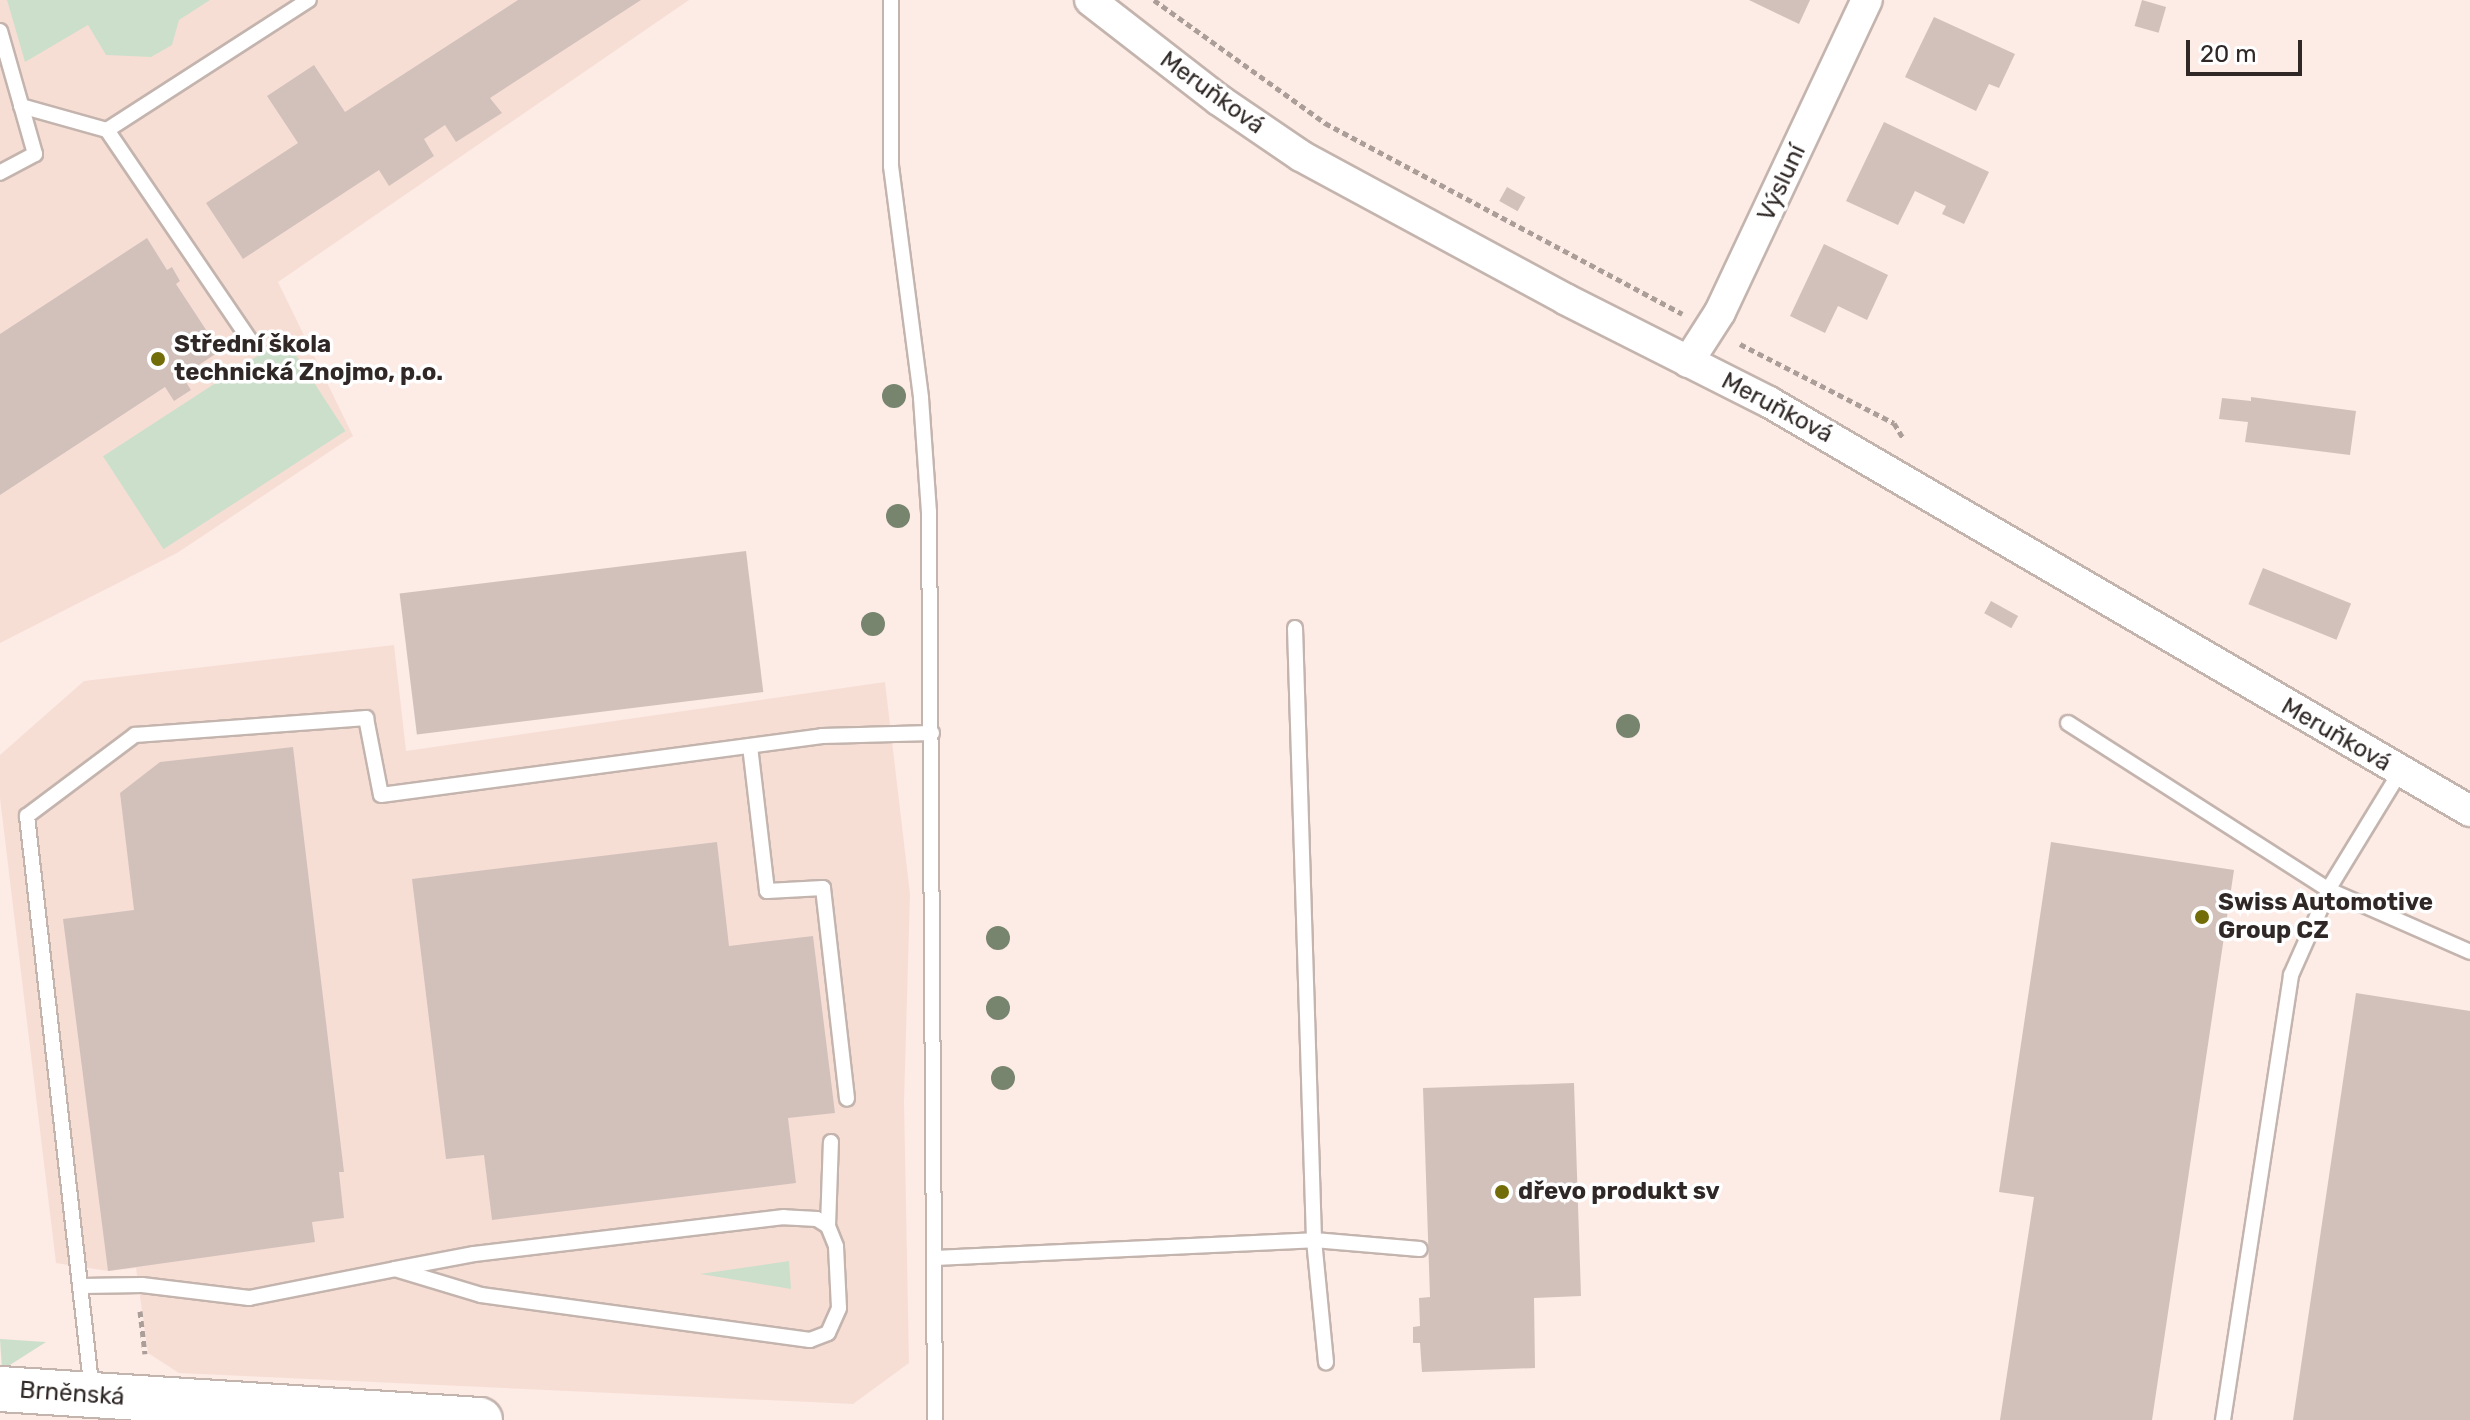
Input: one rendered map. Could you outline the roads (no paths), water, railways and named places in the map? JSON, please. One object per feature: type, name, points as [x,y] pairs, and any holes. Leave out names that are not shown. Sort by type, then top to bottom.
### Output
[{"type":"main road","name":"Brněnská","points":[[0,1389],[480,1420]]},
{"type":"street","name":"Meruňková","points":[[1090,0],[1195,83],[1301,156],[1891,470],[2470,811]]},
{"type":"street","name":"Výsluní","points":[[1688,362],[1720,312],[1867,0]]},
{"type":"lane","points":[[107,130],[309,0]]},
{"type":"lane","points":[[891,0],[891,166],[921,398],[928,499],[935,1420]]},
{"type":"lane","points":[[0,31],[35,154],[0,173]]},
{"type":"lane","points":[[21,106],[107,130],[249,339]]},
{"type":"lane","points":[[1295,628],[1314,1240],[1326,1362]]},
{"type":"lane","points":[[93,1396],[27,816],[135,735],[366,718],[381,795],[822,736],[932,733]]},
{"type":"lane","points":[[2068,723],[2329,890],[2470,952]]},
{"type":"lane","points":[[750,746],[767,891],[823,888],[847,1099]]},
{"type":"lane","points":[[2223,1420],[2287,993],[2298,954],[2329,890],[2400,772]]},
{"type":"lane","points":[[828,1226],[832,1216],[831,1142]]},
{"type":"lane","points":[[82,1286],[142,1285],[249,1298],[395,1269],[474,1254],[784,1217],[817,1219],[828,1226],[836,1246],[839,1308],[828,1333],[810,1340],[481,1295],[395,1269]]},
{"type":"lane","points":[[935,1258],[1314,1240],[1420,1249]]},
{"type":"place","name":"Střední škola technická Znojmo, p.o.","points":[[158,359]]},
{"type":"place","name":"Swiss Automotive Group CZ","points":[[2202,917]]},
{"type":"place","name":"dřevo produkt sv","points":[[1502,1192]]}]
